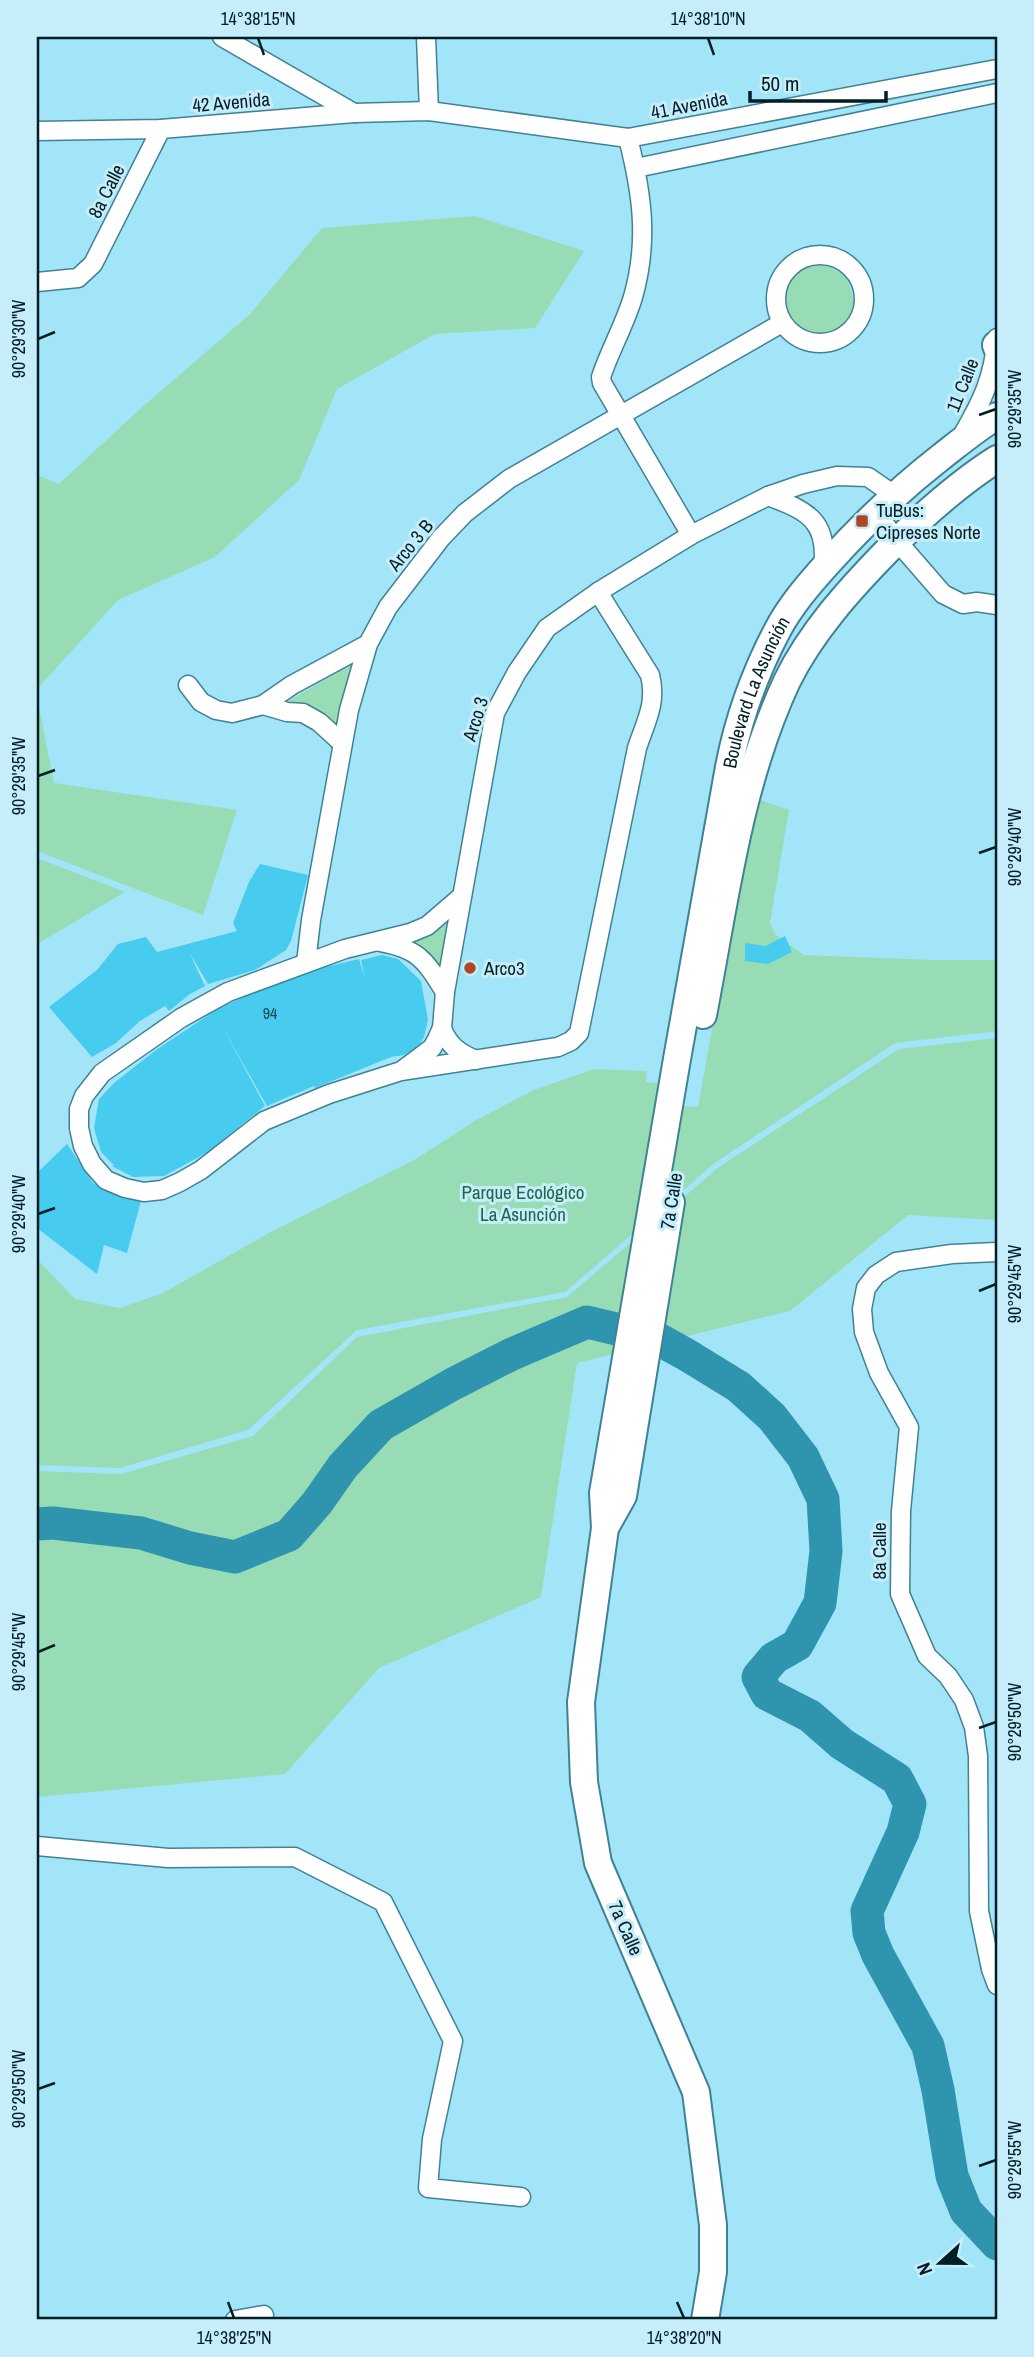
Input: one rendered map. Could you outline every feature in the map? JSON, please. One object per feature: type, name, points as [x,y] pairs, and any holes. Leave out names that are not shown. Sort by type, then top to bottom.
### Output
[{"type":"main road","name":"Boulevard La Asunción","points":[[686,1060],[732,755],[756,676],[778,629],[803,592],[885,503],[997,416]]},
{"type":"main road","name":"Boulevard La Asunción","points":[[730,871],[752,771],[788,680],[810,644],[839,603],[897,541],[946,496],[997,459]]},
{"type":"main road","points":[[778,629],[788,680]]},
{"type":"main road","name":"7a Calle","points":[[705,2320],[713,2272],[713,2225],[696,2092],[598,1863],[584,1782],[581,1702],[606,1528],[686,1060],[730,871]]},
{"type":"street","points":[[222,37],[354,113]]},
{"type":"street","points":[[426,37],[429,111]]},
{"type":"street","name":"41 Avenida","points":[[429,111],[628,138],[997,69]]},
{"type":"street","points":[[636,168],[997,93]]},
{"type":"street","name":"42 Avenida","points":[[37,131],[161,129],[354,113],[429,111]]},
{"type":"street","name":"8a Calle","points":[[37,282],[78,278],[93,264],[161,129]]},
{"type":"street","points":[[628,138],[636,168],[643,215],[642,249],[632,298],[601,377],[602,383],[691,535]]},
{"type":"street","points":[[815,255],[830,256],[844,262],[855,273],[862,286],[864,300],[858,320],[844,336],[832,342],[817,344],[792,334],[782,323],[776,309],[780,280],[789,268],[801,259],[815,255]]},
{"type":"street","name":"Arco 3 B","points":[[306,963],[342,743],[368,644],[388,607],[441,538],[465,513],[509,479],[782,323]]},
{"type":"street","name":"11 Calle","points":[[958,444],[979,408],[994,368],[997,338]]},
{"type":"street","name":"Arco 3","points":[[442,1028],[445,992],[495,713],[517,672],[547,628],[598,592],[691,535],[768,496],[837,476],[868,477],[885,503]]},
{"type":"street","points":[[768,496],[807,514],[825,547],[823,569]]},
{"type":"street","points":[[885,503],[897,541],[934,583],[947,583],[967,593],[977,602],[997,605]]},
{"type":"street","points":[[462,896],[427,926],[410,933],[345,949],[228,992],[181,1018],[102,1073],[84,1096],[79,1109],[83,1146],[92,1164],[106,1180],[125,1188],[144,1192],[162,1190],[201,1170],[264,1121],[329,1094],[401,1071],[558,1046],[571,1041],[579,1033],[636,748],[653,702],[650,675],[598,592]]},
{"type":"street","points":[[188,685],[201,702],[216,710],[232,713],[263,705],[292,685],[368,644]]},
{"type":"street","points":[[263,705],[287,712],[303,713],[319,722],[342,743]]},
{"type":"street","points":[[377,941],[403,946],[423,959],[445,992]]},
{"type":"street","points":[[442,1028],[446,1040],[453,1048],[476,1060]]},
{"type":"street","points":[[401,1071],[432,1048],[442,1028]]},
{"type":"street","name":"8a Calle","points":[[997,1252],[952,1254],[896,1262],[876,1275],[866,1288],[862,1309],[864,1332],[879,1373],[909,1427],[901,1511],[900,1594],[927,1656],[948,1676],[964,1700],[974,1727],[978,1756],[979,1911],[997,1985]]},
{"type":"street","points":[[37,1846],[168,1858],[295,1857],[383,1902],[453,2041],[432,2139],[428,2188],[521,2197]]},
{"type":"street","points":[[235,2320],[264,2315]]},
{"type":"green space","points":[[475,216],[584,251],[535,328],[435,334],[337,389],[299,480],[215,557],[118,600],[37,689],[37,475],[59,484],[140,409],[250,314],[322,228]]},
{"type":"green space","points":[[812,264],[823,264],[846,276],[852,296],[853,310],[850,317],[831,337],[803,335],[789,319],[787,288],[797,273]]},
{"type":"green space","points":[[357,661],[339,729],[280,706]]},
{"type":"green space","points":[[37,697],[54,783],[237,810],[203,915],[37,851]]},
{"type":"green space","name":"Parque Ecológico La Asunción","points":[[758,799],[789,810],[770,923],[776,935],[804,955],[997,960],[997,1031],[895,1043],[716,1162],[565,1292],[357,1330],[248,1430],[120,1468],[37,1465],[37,1259],[75,1299],[120,1308],[163,1293],[269,1233],[416,1159],[476,1120],[534,1090],[594,1069],[647,1071],[646,1082],[665,1084],[664,1104],[698,1107],[743,856]]},
{"type":"green space","points":[[37,858],[125,892],[37,944]]},
{"type":"green space","points":[[457,906],[442,982],[396,942]]},
{"type":"green space","points":[[997,1038],[997,1220],[908,1215],[790,1311],[577,1363],[541,1597],[379,1668],[285,1774],[37,1797],[37,1471],[121,1474],[253,1436],[357,1337],[567,1297],[719,1167],[899,1049]]},
{"type":"building","points":[[260,864],[308,875],[291,941],[286,950],[255,970],[208,984],[189,952],[205,986],[169,1011],[165,1006],[140,1021],[116,1043],[92,1057],[49,1007],[97,970],[118,944],[146,937],[157,952],[237,931],[233,923],[249,882]]},
{"type":"building","points":[[785,936],[792,952],[768,964],[745,961],[745,943],[766,946]]},
{"type":"building","points":[[382,955],[398,959],[421,981],[428,1020],[424,1037],[418,1047],[404,1055],[391,1057],[267,1106],[222,1026],[265,1106],[208,1152],[164,1176],[133,1177],[112,1166],[114,1165],[101,1152],[94,1128],[99,1099],[114,1083],[156,1050],[213,1012],[260,988],[274,985],[300,973],[359,959],[365,979],[361,960]]},
{"type":"building","points":[[67,1144],[93,1183],[116,1195],[141,1201],[127,1253],[104,1245],[97,1274],[37,1228],[37,1173]]},
{"type":"waterway","points":[[37,1524],[53,1523],[141,1533],[190,1548],[235,1557],[289,1535],[317,1503],[343,1466],[381,1425],[512,1354],[587,1322],[658,1339],[739,1387],[772,1417],[803,1457],[823,1499],[826,1551],[820,1603],[797,1645],[774,1658],[758,1677],[767,1694],[810,1716],[842,1744],[897,1779],[910,1804],[903,1832],[867,1911],[869,1933],[878,1955],[928,2046],[952,2176],[966,2211],[997,2244]]},
{"type":"place","name":"TuBus: Cipreses Norte","points":[[862,521]]},
{"type":"place","name":"Arco3","points":[[470,968]]}]
